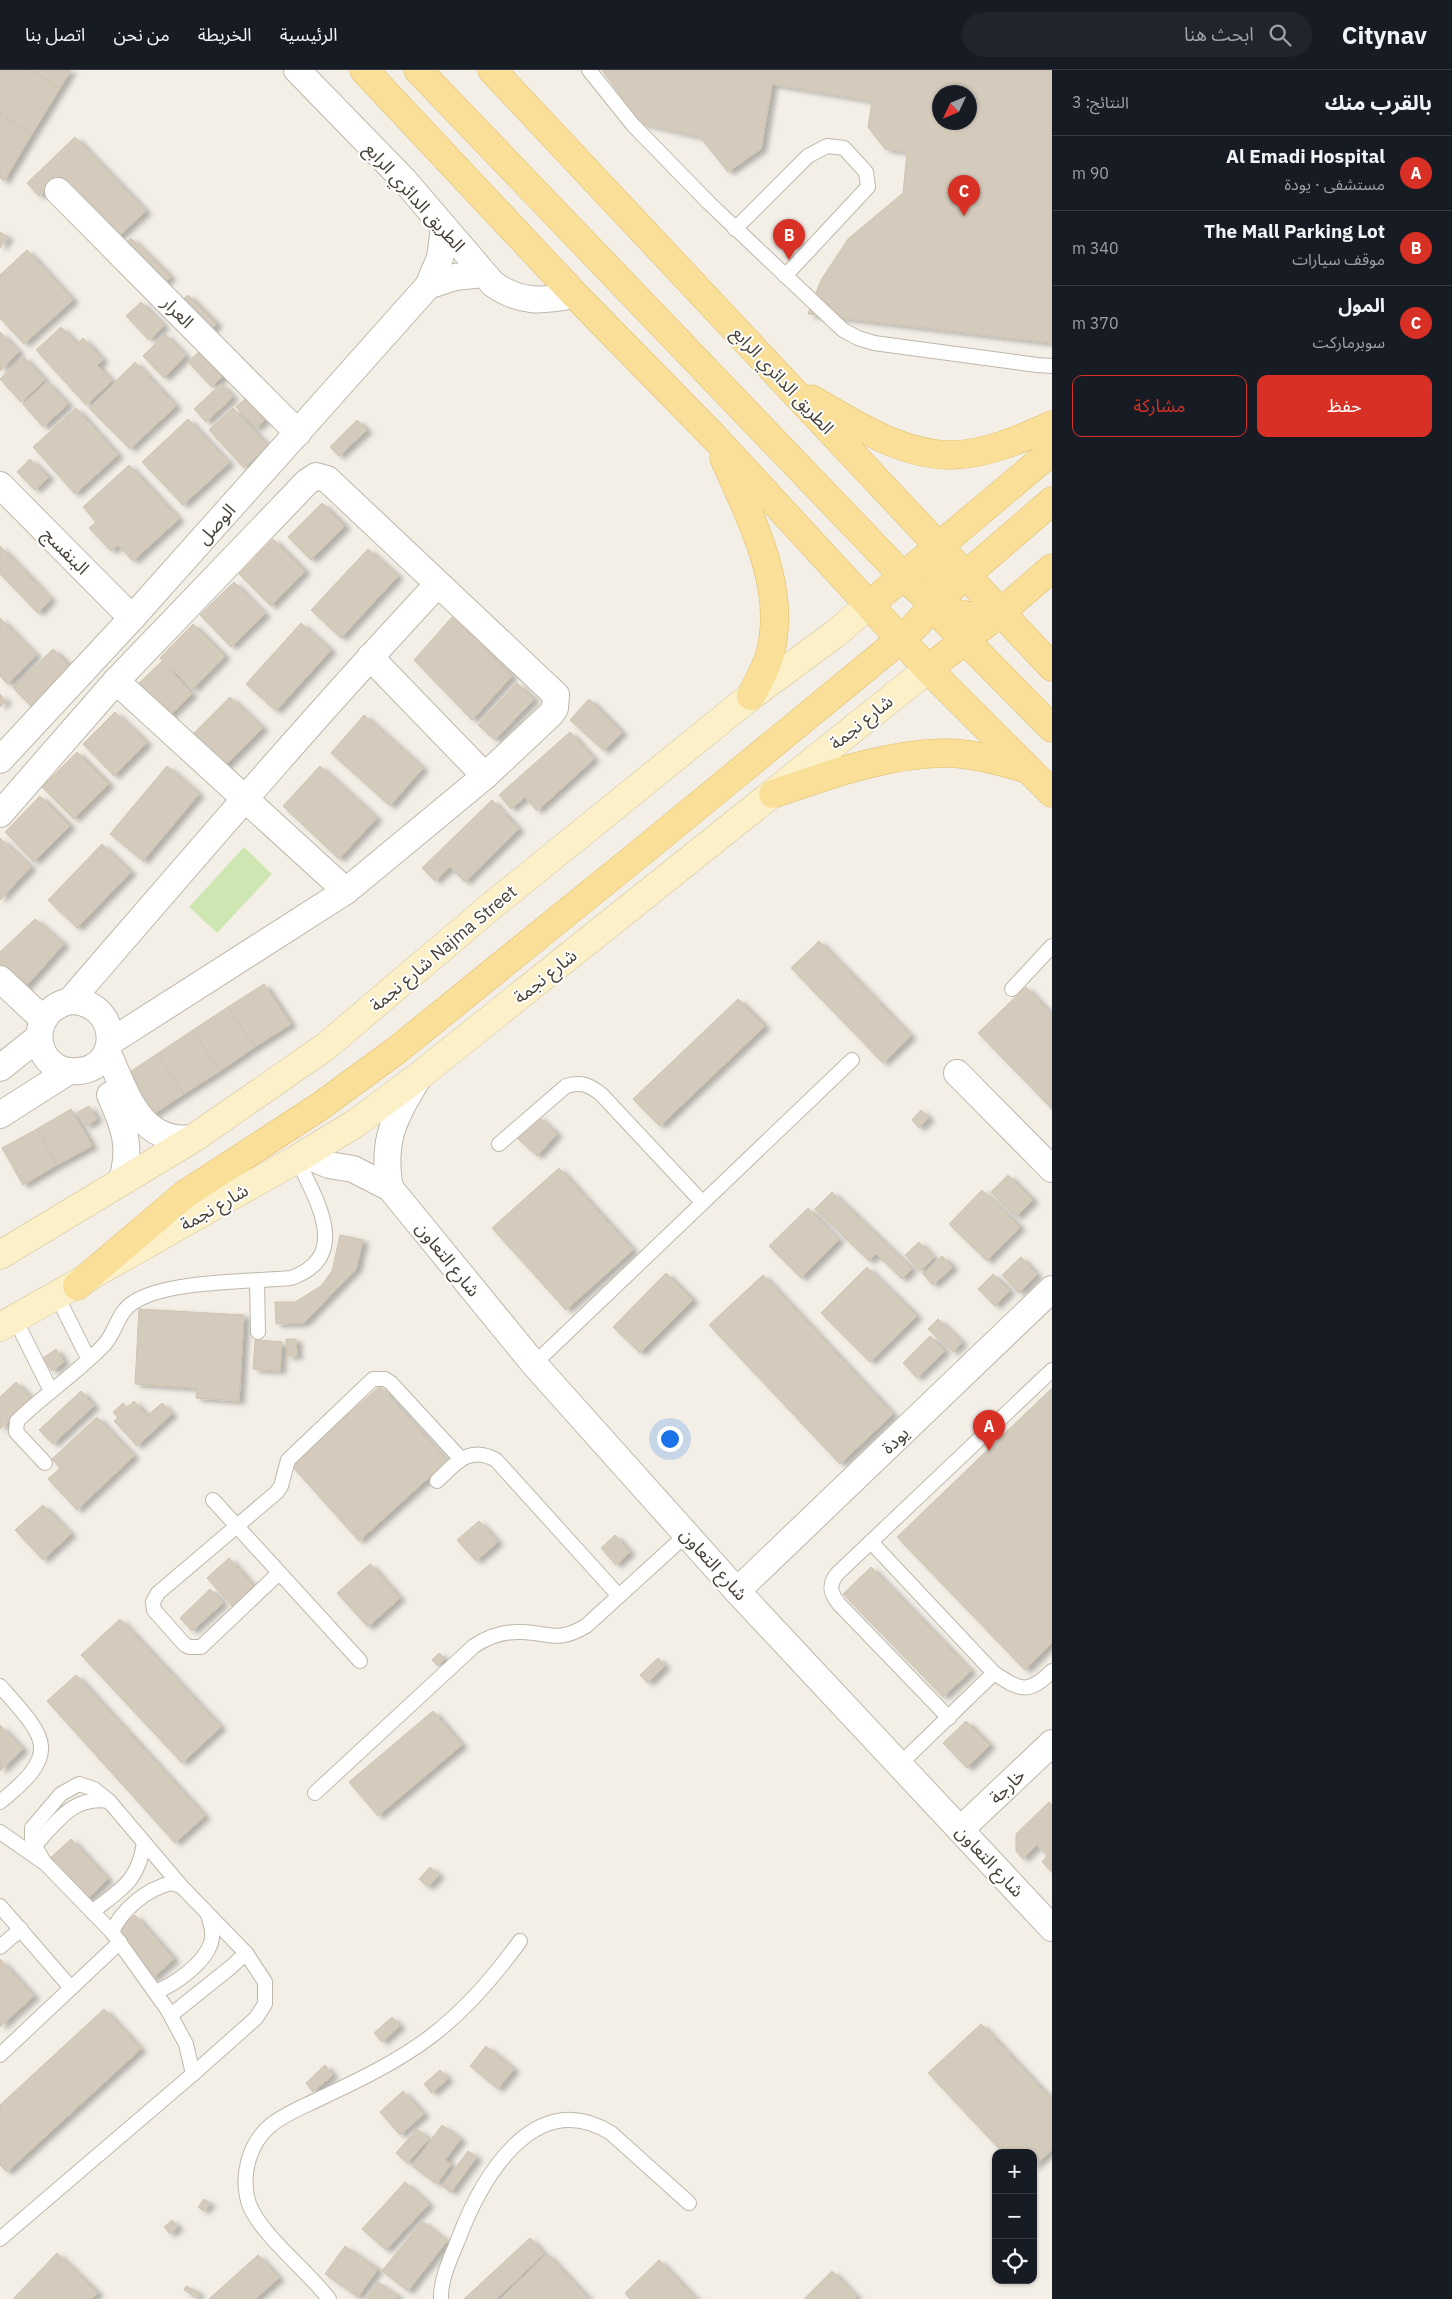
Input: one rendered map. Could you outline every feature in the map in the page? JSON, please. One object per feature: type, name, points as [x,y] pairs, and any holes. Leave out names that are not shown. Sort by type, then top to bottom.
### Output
[{"type":"main road","points":[[364,70],[575,295],[715,438],[928,669],[1052,794]]},
{"type":"main road","points":[[418,70],[903,576],[1052,728]]},
{"type":"main road","name":"الطريق الدائري الرابع","points":[[492,70],[513,81],[788,386],[1052,667]]},
{"type":"main road","points":[[788,386],[887,440],[904,447],[936,454],[952,455],[986,449],[1052,425]]},
{"type":"main road","points":[[715,438],[757,536],[770,579],[775,609],[775,627],[770,655],[751,696]]},
{"type":"main road","points":[[751,696],[836,633],[1052,450]]},
{"type":"main road","points":[[67,1291],[184,1195],[319,1107],[397,1050],[901,639],[965,575],[1052,501]]},
{"type":"main road","points":[[928,669],[926,638],[940,575],[938,546]]},
{"type":"main road","name":"شارع نجمة","points":[[8,1323],[301,1157],[356,1123],[419,1076],[773,794],[1001,612],[1052,568]]},
{"type":"main road","points":[[869,605],[901,600],[934,606],[974,617],[1001,612]]},
{"type":"main road","name":"شارع نجمة Najma Street","points":[[121,1182],[194,1138],[325,1047],[489,908],[751,696]]},
{"type":"main road","points":[[773,794],[846,770],[911,756],[961,754],[1028,769]]},
{"type":"main road","points":[[0,1255],[121,1182]]},
{"type":"street","name":"الطريق الدائري الرابع","points":[[297,70],[404,180],[493,284],[505,293],[519,298],[548,300],[575,295]]},
{"type":"street","name":"العرار","points":[[58,191],[298,433]]},
{"type":"street","name":"الوصل","points":[[0,760],[132,618],[428,286],[440,258],[444,228]]},
{"type":"street","points":[[428,286],[455,277],[483,274]]},
{"type":"street","points":[[0,814],[116,681],[306,482],[316,476],[327,479],[437,585],[556,695],[557,702],[551,714],[485,776],[346,891],[104,1053],[87,1070],[69,1071],[57,1067],[48,1060],[42,1049],[41,1028],[0,979]]},
{"type":"street","name":"البنفسج","points":[[0,485],[132,618]]},
{"type":"street","points":[[0,1068],[41,1028],[52,1009],[70,1001],[244,798],[437,585]]},
{"type":"street","points":[[370,657],[485,776]]},
{"type":"street","points":[[116,681],[346,891]]},
{"type":"street","points":[[70,1001],[89,1004],[103,1016],[110,1033],[104,1053],[126,1135],[127,1159],[121,1182]]},
{"type":"street","points":[[104,1053],[142,1120],[160,1135],[183,1140],[194,1138]]},
{"type":"street","points":[[0,1115],[69,1071]]},
{"type":"street","points":[[957,1073],[1052,1169]]},
{"type":"street","points":[[390,1188],[386,1166],[391,1126],[419,1076]]},
{"type":"street","name":"شارع التعاون","points":[[301,1157],[353,1169],[390,1188],[534,1364],[737,1591],[1052,1928]]},
{"type":"street","name":"يودة","points":[[737,1591],[1052,1289]]},
{"type":"street","name":"خارجة","points":[[961,1829],[1052,1743]]},
{"type":"lane","points":[[590,70],[633,125],[735,229],[830,319],[858,338],[890,345],[1052,366]]},
{"type":"lane","points":[[735,229],[808,156],[827,146],[844,148],[866,172],[868,187],[785,276]]},
{"type":"lane","points":[[1012,989],[1052,946]]},
{"type":"lane","points":[[534,1364],[852,1060]]},
{"type":"lane","points":[[499,1144],[566,1086],[576,1083],[586,1084],[602,1095],[702,1202]]},
{"type":"lane","points":[[45,1463],[20,1436],[16,1426],[17,1421],[108,1340],[122,1314],[134,1301],[163,1290],[188,1286],[292,1278],[313,1266],[321,1256],[326,1232],[324,1220],[301,1157]]},
{"type":"lane","points":[[257,1281],[258,1332]]},
{"type":"lane","points":[[67,1291],[88,1358]]},
{"type":"lane","points":[[8,1323],[51,1391]]},
{"type":"lane","points":[[949,1718],[833,1597],[831,1584],[834,1578],[871,1542],[1052,1370]]},
{"type":"lane","points":[[280,1573],[201,1646],[190,1647],[184,1645],[158,1617],[154,1610],[153,1602],[158,1593],[277,1492],[281,1486],[284,1466],[288,1460],[372,1379],[385,1379],[391,1383],[461,1459]]},
{"type":"lane","points":[[438,1481],[461,1459],[479,1454],[496,1460],[619,1596]]},
{"type":"lane","points":[[213,1500],[360,1662]]},
{"type":"lane","points":[[315,1793],[474,1646],[498,1634],[511,1632],[524,1632],[550,1637],[575,1632],[586,1626],[687,1534]]},
{"type":"lane","points":[[871,1542],[994,1673],[1014,1686],[1025,1689],[1034,1687],[1052,1671]]},
{"type":"lane","points":[[899,1765],[994,1673]]},
{"type":"lane","points":[[0,1686],[34,1725],[39,1736],[41,1750],[38,1764],[30,1776],[0,1802]]},
{"type":"lane","points":[[0,2239],[256,2018],[264,2004],[265,1982],[255,1964],[181,1886],[109,1801],[94,1789],[79,1784],[67,1790],[61,1794],[32,1828],[32,1840],[44,1862]]},
{"type":"lane","points":[[0,1832],[44,1862],[116,1937],[171,2015],[186,2044],[192,2074]]},
{"type":"lane","points":[[92,1912],[136,1874],[142,1860],[144,1843]]},
{"type":"lane","points":[[0,2055],[71,1988],[116,1937],[125,1914],[146,1893],[171,1883],[181,1886]]},
{"type":"lane","points":[[0,1906],[71,1988]]},
{"type":"lane","points":[[155,1992],[170,1986],[191,1970],[208,1949],[212,1930],[208,1914]]},
{"type":"lane","points":[[0,1947],[20,1929]]},
{"type":"lane","points":[[329,2299],[315,2281],[256,2218],[250,2204],[246,2182],[248,2160],[254,2147],[261,2135],[283,2117],[377,2071],[430,2037],[478,1994],[520,1941]]},
{"type":"lane","points":[[171,2015],[246,1953]]},
{"type":"lane","points":[[441,2299],[447,2272],[461,2232],[490,2173],[522,2139],[546,2123],[574,2119],[600,2126],[611,2132],[689,2203]]},
{"type":"green space","points":[[244,847],[272,874],[217,933],[189,907]]},
{"type":"building","points":[[0,70],[31,70],[60,88],[32,134],[0,114]]},
{"type":"building","points":[[31,70],[71,70],[60,88]]},
{"type":"building","points":[[602,70],[1052,70],[1052,343],[808,314],[821,280],[848,239],[903,193],[907,152],[885,149],[868,127],[872,101],[772,84],[761,149],[728,172],[700,137],[640,123]]},
{"type":"building","points":[[0,114],[32,134],[4,181],[0,178]]},
{"type":"building","points":[[75,137],[146,211],[116,239],[58,178],[39,196],[27,183]]},
{"type":"building","points":[[0,232],[8,237],[0,248]]},
{"type":"building","points":[[131,238],[171,277],[163,284],[123,245]]},
{"type":"building","points":[[27,250],[73,300],[24,344],[0,318],[0,275]]},
{"type":"building","points":[[188,295],[217,324],[208,333],[179,303]]},
{"type":"building","points":[[141,302],[164,326],[149,340],[126,316]]},
{"type":"building","points":[[61,327],[77,344],[83,338],[103,360],[97,365],[112,381],[86,405],[36,350]]},
{"type":"building","points":[[0,332],[19,352],[0,371]]},
{"type":"building","points":[[165,334],[186,356],[164,378],[143,356]]},
{"type":"building","points":[[202,349],[225,374],[212,387],[188,362]]},
{"type":"building","points":[[24,357],[45,380],[21,402],[0,379]]},
{"type":"building","points":[[135,362],[176,406],[130,449],[89,408]]},
{"type":"building","points":[[47,382],[68,404],[43,427],[23,404]]},
{"type":"building","points":[[221,384],[233,397],[206,422],[194,409]]},
{"type":"building","points":[[246,398],[266,419],[256,428],[236,407]]},
{"type":"building","points":[[76,408],[118,455],[75,494],[33,447]]},
{"type":"building","points":[[233,408],[268,446],[244,468],[209,430]]},
{"type":"building","points":[[188,419],[229,463],[183,505],[142,462]]},
{"type":"building","points":[[357,420],[367,430],[339,456],[330,447]]},
{"type":"building","points":[[30,459],[49,477],[35,490],[17,472]]},
{"type":"building","points":[[129,465],[179,519],[133,561],[118,545],[111,551],[89,528],[96,522],[83,507]]},
{"type":"building","points":[[322,503],[345,526],[311,560],[288,537]]},
{"type":"building","points":[[273,539],[305,571],[271,606],[239,574]]},
{"type":"building","points":[[0,546],[51,599],[38,613],[0,574]]},
{"type":"building","points":[[368,549],[398,576],[341,638],[311,610]]},
{"type":"building","points":[[234,582],[265,614],[231,647],[200,615]]},
{"type":"building","points":[[452,617],[512,676],[472,720],[414,660]]},
{"type":"building","points":[[0,618],[36,655],[8,684],[0,676]]},
{"type":"building","points":[[301,623],[331,650],[276,711],[246,684]]},
{"type":"building","points":[[193,624],[225,656],[193,689],[160,658]]},
{"type":"building","points":[[53,649],[71,667],[31,706],[13,688]]},
{"type":"building","points":[[162,661],[192,694],[166,719],[134,688]]},
{"type":"building","points":[[517,683],[534,699],[495,740],[478,725]]},
{"type":"building","points":[[0,694],[6,701],[0,707]]},
{"type":"building","points":[[230,697],[263,728],[221,770],[188,739]]},
{"type":"building","points":[[589,699],[622,732],[604,751],[570,720]]},
{"type":"building","points":[[115,712],[147,743],[114,776],[83,744]]},
{"type":"building","points":[[364,715],[423,768],[390,806],[331,753]]},
{"type":"building","points":[[570,732],[594,759],[537,811],[525,797],[511,809],[499,795]]},
{"type":"building","points":[[77,752],[109,784],[74,819],[42,787]]},
{"type":"building","points":[[167,766],[199,794],[143,861],[110,834]]},
{"type":"building","points":[[320,766],[377,818],[339,859],[283,806]]},
{"type":"building","points":[[40,796],[70,826],[34,862],[5,832]]},
{"type":"building","points":[[492,800],[519,829],[465,882],[450,867],[435,881],[422,868]]},
{"type":"building","points":[[0,838],[31,867],[0,900]]},
{"type":"building","points":[[102,844],[131,872],[77,928],[48,900]]},
{"type":"building","points":[[35,919],[64,944],[19,994],[0,977],[0,952]]},
{"type":"building","points":[[819,941],[911,1036],[883,1063],[791,968]]},
{"type":"building","points":[[264,984],[291,1024],[255,1047],[228,1007]]},
{"type":"building","points":[[1026,987],[1052,1015],[1052,1109],[978,1033]]},
{"type":"building","points":[[738,999],[765,1026],[660,1126],[633,1099]]},
{"type":"building","points":[[228,1007],[255,1047],[220,1071],[193,1030]]},
{"type":"building","points":[[193,1030],[220,1071],[184,1094],[157,1054]]},
{"type":"building","points":[[157,1054],[184,1094],[148,1118],[122,1077]]},
{"type":"building","points":[[89,1106],[97,1119],[86,1126],[78,1112]]},
{"type":"building","points":[[71,1109],[92,1146],[57,1165],[37,1129]]},
{"type":"building","points":[[921,1110],[929,1118],[919,1128],[912,1120]]},
{"type":"building","points":[[538,1116],[557,1134],[537,1156],[518,1139]]},
{"type":"building","points":[[37,1129],[57,1165],[23,1185],[2,1148]]},
{"type":"building","points":[[559,1168],[633,1250],[566,1310],[492,1228]]},
{"type":"building","points":[[1008,1175],[1033,1200],[1016,1217],[991,1192]]},
{"type":"building","points":[[982,1190],[1020,1227],[987,1261],[949,1224]]},
{"type":"building","points":[[832,1192],[912,1269],[902,1279],[876,1254],[869,1261],[815,1209]]},
{"type":"building","points":[[808,1208],[839,1240],[801,1278],[769,1246]]},
{"type":"building","points":[[340,1235],[363,1240],[356,1269],[304,1323],[276,1324],[275,1302],[295,1302],[321,1286],[332,1271]]},
{"type":"building","points":[[919,1242],[934,1258],[920,1271],[905,1255]]},
{"type":"building","points":[[942,1256],[953,1267],[933,1285],[923,1274]]},
{"type":"building","points":[[1021,1257],[1037,1275],[1019,1293],[1002,1275]]},
{"type":"building","points":[[867,1267],[917,1316],[870,1362],[821,1313]]},
{"type":"building","points":[[666,1273],[693,1300],[640,1353],[613,1327]]},
{"type":"building","points":[[993,1274],[1010,1291],[995,1306],[978,1289]]},
{"type":"building","points":[[763,1275],[893,1414],[840,1464],[709,1325]]},
{"type":"building","points":[[139,1309],[244,1315],[239,1401],[196,1398],[197,1388],[135,1384]]},
{"type":"building","points":[[938,1319],[962,1342],[953,1352],[928,1329]]},
{"type":"building","points":[[930,1336],[945,1351],[917,1378],[903,1363]]},
{"type":"building","points":[[286,1339],[296,1339],[297,1356],[287,1356]]},
{"type":"building","points":[[255,1340],[282,1342],[280,1371],[253,1369]]},
{"type":"building","points":[[56,1349],[64,1362],[52,1371],[43,1358]]},
{"type":"building","points":[[16,1382],[32,1399],[0,1429],[0,1397]]},
{"type":"building","points":[[380,1386],[447,1461],[359,1541],[291,1465]]},
{"type":"building","points":[[1052,1388],[1052,1643],[1025,1670],[897,1537]]},
{"type":"building","points":[[81,1391],[94,1406],[53,1444],[39,1430]]},
{"type":"building","points":[[134,1401],[147,1416],[162,1403],[172,1414],[137,1446],[114,1421],[118,1418],[113,1412],[123,1403],[127,1408]]},
{"type":"building","points":[[97,1417],[134,1456],[77,1510],[48,1479],[60,1468],[52,1459]]},
{"type":"building","points":[[43,1505],[71,1534],[43,1560],[15,1530]]},
{"type":"building","points":[[479,1521],[498,1542],[476,1561],[457,1540]]},
{"type":"building","points":[[615,1535],[630,1552],[616,1565],[601,1548]]},
{"type":"building","points":[[229,1558],[256,1589],[234,1608],[207,1578]]},
{"type":"building","points":[[370,1564],[400,1598],[368,1627],[337,1593]]},
{"type":"building","points":[[871,1567],[971,1671],[943,1697],[843,1594]]},
{"type":"building","points":[[210,1589],[223,1603],[192,1631],[180,1618]]},
{"type":"building","points":[[120,1619],[221,1727],[182,1763],[81,1655]]},
{"type":"building","points":[[439,1653],[445,1659],[438,1666],[432,1660]]},
{"type":"building","points":[[658,1658],[665,1666],[648,1683],[640,1675]]},
{"type":"building","points":[[76,1675],[205,1816],[175,1843],[47,1701]]},
{"type":"building","points":[[433,1711],[462,1745],[378,1816],[349,1782]]},
{"type":"building","points":[[966,1721],[990,1745],[967,1768],[943,1743]]},
{"type":"building","points":[[0,1725],[23,1749],[0,1771]]},
{"type":"building","points":[[1049,1802],[1052,1805],[1052,1872],[1042,1862],[1047,1856],[1037,1845],[1023,1859],[1016,1851],[1016,1834]]},
{"type":"building","points":[[71,1839],[108,1879],[85,1901],[48,1860]]},
{"type":"building","points":[[430,1867],[439,1875],[428,1887],[419,1879]]},
{"type":"building","points":[[135,1915],[174,1959],[152,1979],[112,1935]]},
{"type":"building","points":[[0,1959],[34,1996],[0,2027]]},
{"type":"building","points":[[104,2009],[141,2049],[7,2172],[0,2165],[0,2105]]},
{"type":"building","points":[[392,2017],[400,2026],[382,2042],[374,2033]]},
{"type":"building","points":[[981,2024],[1052,2100],[1052,2150],[1037,2163],[1037,2149],[999,2149],[928,2073]]},
{"type":"building","points":[[486,2046],[514,2069],[498,2089],[470,2066]]},
{"type":"building","points":[[325,2065],[333,2075],[313,2092],[306,2083]]},
{"type":"building","points":[[440,2070],[448,2079],[432,2093],[424,2084]]},
{"type":"building","points":[[403,2091],[424,2114],[400,2135],[380,2112]]},
{"type":"building","points":[[442,2125],[461,2139],[445,2160],[451,2164],[437,2184],[412,2166]]},
{"type":"building","points":[[417,2129],[429,2139],[407,2163],[396,2153]]},
{"type":"building","points":[[468,2151],[477,2157],[451,2192],[442,2186]]},
{"type":"building","points":[[405,2182],[429,2204],[386,2250],[362,2229]]},
{"type":"building","points":[[204,2199],[210,2203],[204,2211],[198,2207]]},
{"type":"building","points":[[172,2220],[178,2227],[170,2234],[164,2227]]},
{"type":"building","points":[[422,2221],[447,2241],[408,2291],[382,2271]]},
{"type":"building","points":[[530,2238],[544,2254],[496,2299],[464,2299]]},
{"type":"building","points":[[345,2246],[378,2269],[358,2297],[325,2274]]},
{"type":"building","points":[[57,2253],[98,2293],[92,2299],[13,2299]]},
{"type":"building","points":[[547,2254],[589,2299],[500,2299]]},
{"type":"building","points":[[258,2255],[279,2278],[255,2299],[209,2299]]},
{"type":"building","points":[[659,2260],[696,2299],[630,2299],[625,2293]]},
{"type":"building","points":[[832,2271],[857,2297],[855,2299],[804,2299]]},
{"type":"building","points":[[378,2282],[398,2296],[396,2299],[366,2299]]},
{"type":"building","points":[[186,2286],[199,2293],[197,2298],[184,2290]]},
{"type":"place","name":"المول","points":[[964,216]]},
{"type":"place","name":"The Mall Parking Lot","points":[[789,260]]},
{"type":"place","name":"Al Emadi Hospital","points":[[989,1451]]}]
